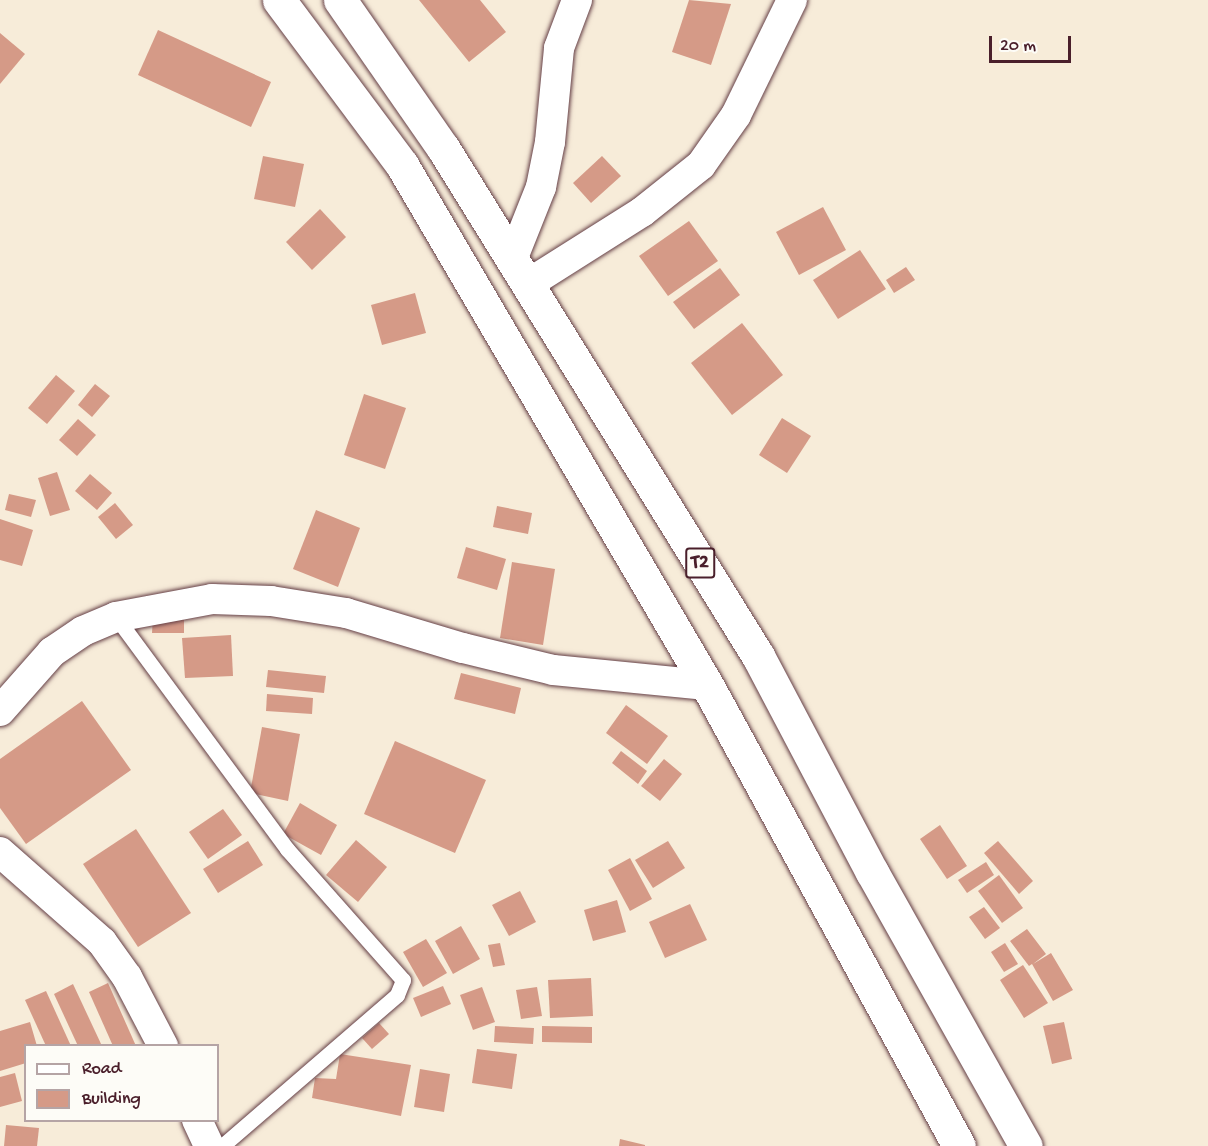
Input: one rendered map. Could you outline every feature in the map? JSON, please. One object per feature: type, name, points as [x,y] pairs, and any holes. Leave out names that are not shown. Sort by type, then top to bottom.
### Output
[{"type":"highway","points":[[279,0],[402,165],[707,685],[958,1146]]},
{"type":"highway","name":"T2","points":[[340,0],[443,148],[758,656],[872,872],[1026,1146]]},
{"type":"street","points":[[520,272],[550,142],[559,48],[577,0]]},
{"type":"street","points":[[520,272],[642,212],[701,165],[736,115],[792,0]]},
{"type":"street","points":[[0,711],[68,639],[116,617],[212,599],[270,601],[346,613],[553,670],[707,685]]},
{"type":"street","points":[[0,852],[102,942],[127,978],[162,1044]]},
{"type":"street","points":[[198,1122],[208,1146]]},
{"type":"lane","points":[[116,617],[287,849],[403,980],[397,995],[222,1146]]},
{"type":"building","points":[[419,0],[480,0],[506,32],[469,62]]},
{"type":"building","points":[[689,0],[731,4],[711,65],[672,52]]},
{"type":"building","points":[[158,30],[271,82],[251,127],[138,75]]},
{"type":"building","points":[[0,33],[25,54],[0,84]]},
{"type":"building","points":[[263,156],[304,164],[295,207],[254,199]]},
{"type":"building","points":[[602,156],[621,176],[591,203],[573,183]]},
{"type":"building","points":[[823,207],[846,250],[799,275],[776,232]]},
{"type":"building","points":[[320,209],[346,237],[312,270],[286,242]]},
{"type":"building","points":[[689,221],[718,261],[668,296],[639,256]]},
{"type":"building","points":[[860,250],[886,289],[838,319],[813,280]]},
{"type":"building","points":[[906,267],[915,280],[894,293],[886,280]]},
{"type":"building","points":[[720,268],[740,295],[694,329],[673,302]]},
{"type":"building","points":[[415,293],[426,333],[382,345],[371,305]]},
{"type":"building","points":[[742,323],[783,375],[732,415],[691,363]]},
{"type":"building","points":[[56,375],[75,391],[47,424],[28,408]]},
{"type":"building","points":[[95,384],[110,396],[92,417],[78,405]]},
{"type":"building","points":[[364,394],[406,408],[385,469],[344,455]]},
{"type":"building","points":[[782,418],[811,436],[787,473],[759,455]]},
{"type":"building","points":[[78,419],[96,435],[77,456],[59,440]]},
{"type":"building","points":[[57,472],[70,510],[50,516],[38,478]]},
{"type":"building","points":[[90,474],[112,493],[97,510],[75,491]]},
{"type":"building","points":[[9,494],[36,500],[31,517],[5,510]]},
{"type":"building","points":[[115,503],[133,525],[116,539],[98,517]]},
{"type":"building","points":[[497,506],[532,513],[528,534],[493,527]]},
{"type":"building","points":[[316,510],[360,528],[338,587],[293,569]]},
{"type":"building","points":[[0,519],[33,530],[22,566],[0,560]]},
{"type":"building","points":[[466,547],[506,559],[497,590],[457,578]]},
{"type":"building","points":[[512,562],[555,569],[543,645],[500,638]]},
{"type":"building","points":[[153,617],[184,618],[184,633],[152,633]]},
{"type":"building","points":[[231,635],[233,676],[185,678],[182,638]]},
{"type":"building","points":[[268,670],[326,676],[324,693],[266,687]]},
{"type":"building","points":[[461,673],[521,688],[515,714],[454,699]]},
{"type":"building","points":[[267,694],[313,698],[312,714],[266,711]]},
{"type":"building","points":[[82,701],[131,770],[26,844],[0,808],[0,759]]},
{"type":"building","points":[[626,705],[668,736],[647,764],[606,733]]},
{"type":"building","points":[[262,727],[300,734],[288,801],[250,793]]},
{"type":"building","points":[[395,741],[486,780],[455,853],[364,814]]},
{"type":"building","points":[[621,751],[647,771],[638,784],[612,763]]},
{"type":"building","points":[[664,759],[682,774],[660,801],[641,786]]},
{"type":"building","points":[[300,803],[337,825],[321,855],[283,834]]},
{"type":"building","points":[[223,809],[242,835],[208,859],[189,832]]},
{"type":"building","points":[[940,825],[967,866],[947,879],[920,839]]},
{"type":"building","points":[[136,829],[191,913],[138,947],[83,864]]},
{"type":"building","points":[[356,840],[387,867],[358,902],[326,875]]},
{"type":"building","points":[[248,841],[263,865],[218,893],[203,869]]},
{"type":"building","points":[[668,841],[685,868],[653,888],[635,860]]},
{"type":"building","points":[[998,841],[1033,881],[1019,894],[984,853]]},
{"type":"building","points":[[630,858],[652,899],[630,911],[608,870]]},
{"type":"building","points":[[986,862],[994,875],[967,893],[958,880]]},
{"type":"building","points":[[999,875],[1023,908],[1002,923],[978,891]]},
{"type":"building","points":[[520,891],[536,922],[509,936],[492,905]]},
{"type":"building","points":[[617,900],[626,932],[593,941],[584,910]]},
{"type":"building","points":[[690,904],[707,940],[665,958],[649,922]]},
{"type":"building","points":[[984,907],[1000,928],[985,939],[969,917]]},
{"type":"building","points":[[461,926],[480,959],[453,974],[435,941]]},
{"type":"building","points":[[1027,929],[1046,954],[1033,964],[1051,953],[1073,990],[1053,1001],[1032,964],[1029,966],[1010,941]]},
{"type":"building","points":[[426,939],[447,973],[423,987],[403,952]]},
{"type":"building","points":[[500,943],[505,965],[493,967],[488,945]]},
{"type":"building","points":[[1005,943],[1018,964],[1004,972],[991,952]]},
{"type":"building","points":[[1023,965],[1048,1003],[1024,1018],[1000,980]]},
{"type":"building","points":[[591,978],[593,1016],[550,1018],[548,980]]},
{"type":"building","points":[[108,983],[135,1044],[112,1044],[89,992]]},
{"type":"building","points":[[73,984],[101,1044],[77,1044],[54,994]]},
{"type":"building","points":[[443,986],[451,1004],[421,1017],[413,998]]},
{"type":"building","points":[[482,987],[495,1022],[473,1030],[460,995]]},
{"type":"building","points":[[537,987],[542,1016],[521,1019],[516,990]]},
{"type":"building","points":[[46,991],[70,1044],[45,1044],[25,1000]]},
{"type":"building","points":[[30,1022],[36,1044],[24,1044],[24,1064],[0,1071],[0,1031]]},
{"type":"building","points":[[1064,1022],[1072,1059],[1052,1064],[1043,1026]]},
{"type":"building","points":[[379,1023],[389,1034],[372,1049],[362,1038]]},
{"type":"building","points":[[495,1026],[534,1028],[533,1044],[494,1042]]},
{"type":"building","points":[[542,1026],[592,1027],[592,1043],[542,1042]]},
{"type":"building","points":[[477,1049],[517,1054],[512,1089],[472,1083]]},
{"type":"building","points":[[340,1054],[411,1065],[401,1116],[312,1098],[315,1078],[336,1079]]},
{"type":"building","points":[[420,1069],[450,1074],[444,1112],[414,1107]]},
{"type":"building","points":[[15,1073],[22,1101],[0,1107],[0,1077]]},
{"type":"building","points":[[6,1125],[39,1128],[37,1146],[4,1146]]},
{"type":"building","points":[[620,1139],[645,1145],[645,1146],[619,1146]]}]
